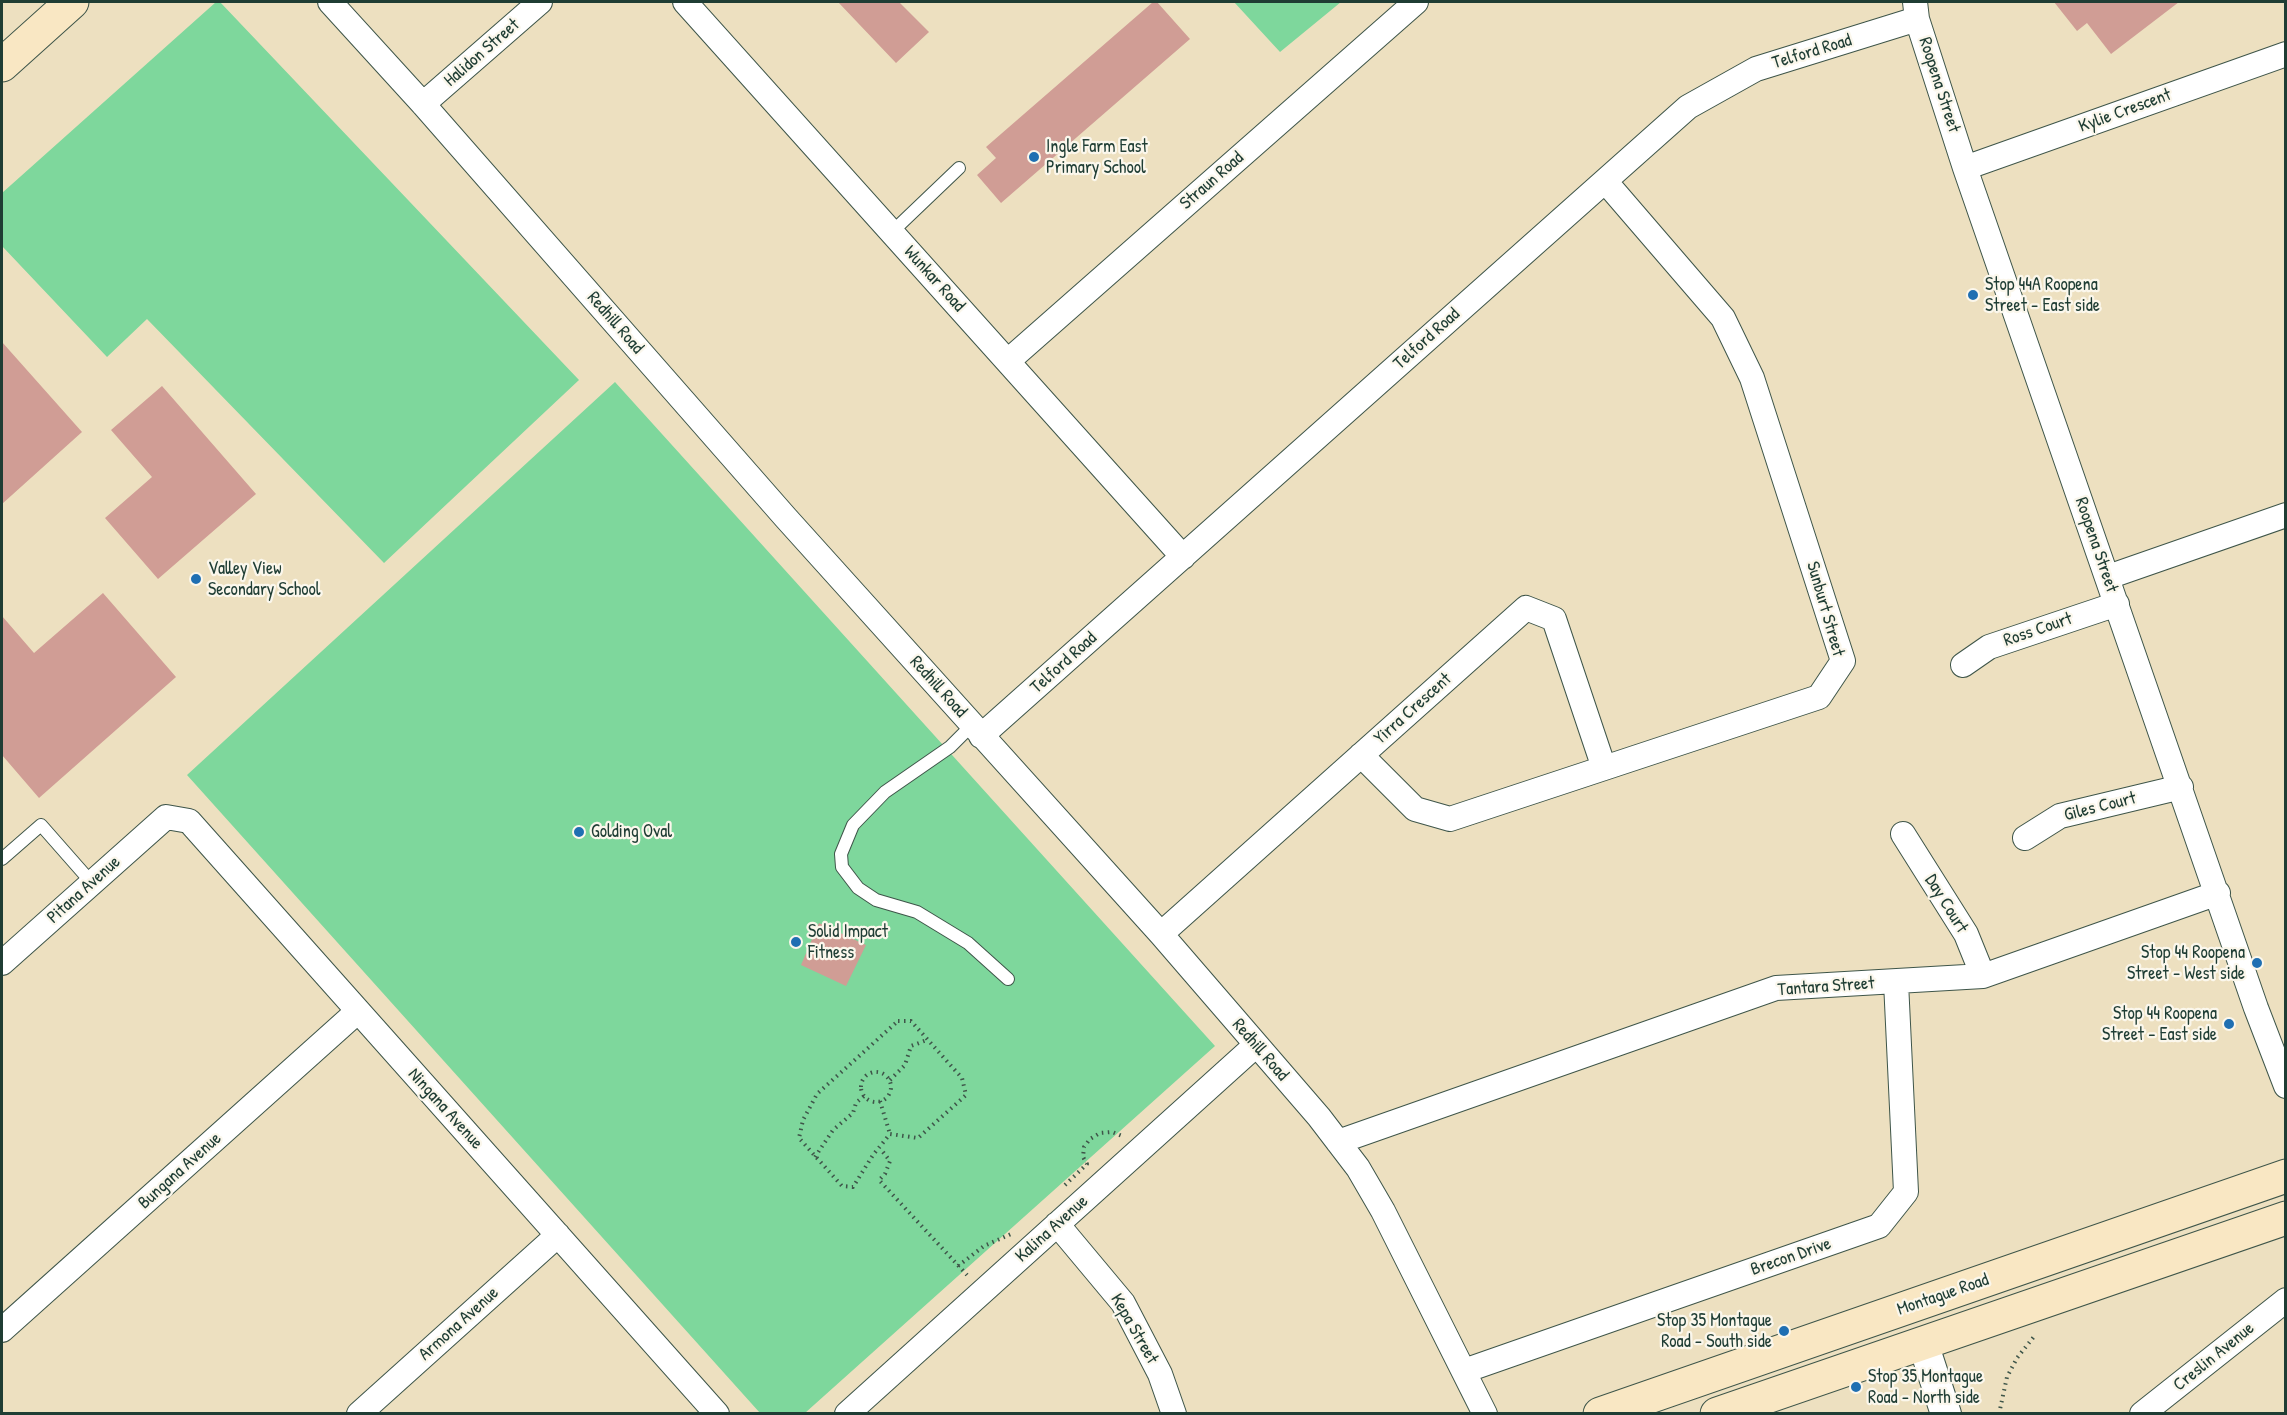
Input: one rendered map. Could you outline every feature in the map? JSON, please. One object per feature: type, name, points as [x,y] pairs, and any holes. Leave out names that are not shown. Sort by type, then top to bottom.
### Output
[{"type":"main road","points":[[2,65],[72,2]]},
{"type":"main road","name":"Montague Road","points":[[1600,1413],[2286,1176]]},
{"type":"main road","points":[[1717,1413],[2286,1218]]},
{"type":"main road","points":[[1913,1306],[1923,1343]]},
{"type":"street","name":"Redhill Road","points":[[330,2],[423,104],[778,510],[1161,934],[1338,1142],[1358,1168],[1383,1211],[1485,1413]]},
{"type":"street","name":"Halidon Street","points":[[423,104],[540,2]]},
{"type":"street","name":"Wunkar Road","points":[[686,2],[1183,557]]},
{"type":"street","name":"Straun Road","points":[[1008,361],[1416,2]]},
{"type":"street","name":"Roopena Street","points":[[1916,10],[1965,168],[2256,1008],[2286,1086]]},
{"type":"street","name":"Telford Road","points":[[976,730],[1183,557],[1688,107],[1756,69],[1916,10]]},
{"type":"street","name":"Kylie Crescent","points":[[1965,168],[2286,54]]},
{"type":"street","name":"Sunburt Street","points":[[1361,755],[1415,809],[1450,819],[1819,697],[1843,661],[1752,378],[1723,318],[1605,181]]},
{"type":"street","points":[[2108,577],[2286,515]]},
{"type":"street","name":"Ross Court","points":[[1963,665],[1989,647],[2117,604]]},
{"type":"street","name":"Yirra Crescent","points":[[1161,934],[1526,608],[1554,620],[1605,768]]},
{"type":"street","name":"Giles Court","points":[[2025,838],[2060,816],[2181,787]]},
{"type":"street","name":"Pitana Avenue","points":[[2,963],[166,817]]},
{"type":"street","name":"Ningana Avenue","points":[[166,817],[189,821],[717,1413]]},
{"type":"street","name":"Day Court","points":[[1903,834],[1966,934],[1983,976]]},
{"type":"street","name":"Tantara Street","points":[[1338,1142],[1776,988],[1983,976],[2218,893]]},
{"type":"street","name":"Brecon Drive","points":[[1464,1371],[1879,1226],[1906,1192],[1896,982]]},
{"type":"street","name":"Bungana Avenue","points":[[2,1330],[358,1011]]},
{"type":"street","name":"Kalina Avenue","points":[[847,1413],[1256,1045]]},
{"type":"street","name":"Kepa Street","points":[[1057,1224],[1123,1303],[1160,1374],[1174,1413]]},
{"type":"street","name":"Armona Avenue","points":[[359,1413],[558,1236]]},
{"type":"street","name":"Creslin Avenue","points":[[2146,1412],[2286,1300]]},
{"type":"street","points":[[1923,1343],[1946,1413]]},
{"type":"lane","points":[[892,232],[959,168]]},
{"type":"lane","points":[[976,730],[885,792],[853,825],[841,854],[842,867],[858,888],[876,900],[917,912],[968,943],[1008,979]]},
{"type":"lane","points":[[2,859],[41,825],[92,883]]},
{"type":"path","points":[[898,1021],[911,1021],[962,1078],[966,1095],[918,1138],[890,1134],[853,1186],[842,1186],[799,1138],[803,1120],[817,1094],[898,1021]]},
{"type":"path","points":[[890,1080],[905,1065],[911,1046],[927,1040]]},
{"type":"path","points":[[879,1072],[890,1080],[889,1094],[880,1101],[873,1102],[864,1096],[861,1086],[869,1074],[879,1072]]},
{"type":"path","points":[[816,1157],[833,1130],[853,1113],[856,1102],[864,1096]]},
{"type":"path","points":[[880,1101],[890,1134]]},
{"type":"path","points":[[1063,1190],[1070,1179],[1088,1164],[1083,1158],[1084,1147],[1090,1139],[1100,1133],[1112,1132],[1123,1136],[1139,1151]]},
{"type":"path","points":[[883,1152],[890,1161],[879,1180],[971,1280]]},
{"type":"path","points":[[958,1266],[984,1246],[1014,1233]]},
{"type":"path","points":[[1999,1413],[2007,1377],[2018,1358],[2040,1331]]},
{"type":"green space","points":[[216,2],[220,2],[579,380],[384,563],[147,319],[107,357],[2,246],[2,193]]},
{"type":"green space","points":[[1234,2],[1341,2],[1280,52]]},
{"type":"green space","points":[[615,382],[1215,1046],[805,1413],[760,1413],[187,775]]},
{"type":"building","points":[[838,2],[899,2],[929,32],[896,63]]},
{"type":"building","points":[[1153,2],[1157,2],[1190,39],[1001,203],[977,175],[996,158],[986,147]]},
{"type":"building","points":[[2054,2],[2179,2],[2111,54],[2087,23],[2077,31]]},
{"type":"building","points":[[2,342],[82,432],[2,504]]},
{"type":"building","points":[[162,386],[256,494],[158,579],[105,518],[152,477],[111,430]]},
{"type":"building","points":[[103,593],[176,677],[39,798],[2,755],[2,616],[34,653]]},
{"type":"building","points":[[819,923],[866,945],[846,986],[801,965]]},
{"type":"place","name":"Ingle Farm East Primary School","points":[[1034,157]]},
{"type":"place","name":"Stop 44A Roopena Street - East side","points":[[1973,295]]},
{"type":"place","name":"Valley View Secondary School","points":[[196,579]]},
{"type":"place","name":"Golding Oval","points":[[579,832]]},
{"type":"place","name":"Solid Impact Fitness","points":[[796,942]]},
{"type":"place","name":"Stop 44 Roopena Street - West side","points":[[2257,963]]},
{"type":"place","name":"Stop 44 Roopena Street - East side","points":[[2229,1024]]},
{"type":"place","name":"Stop 35 Montague Road - South side","points":[[1784,1331]]},
{"type":"place","name":"Stop 35 Montague Road - North side","points":[[1856,1387]]}]
